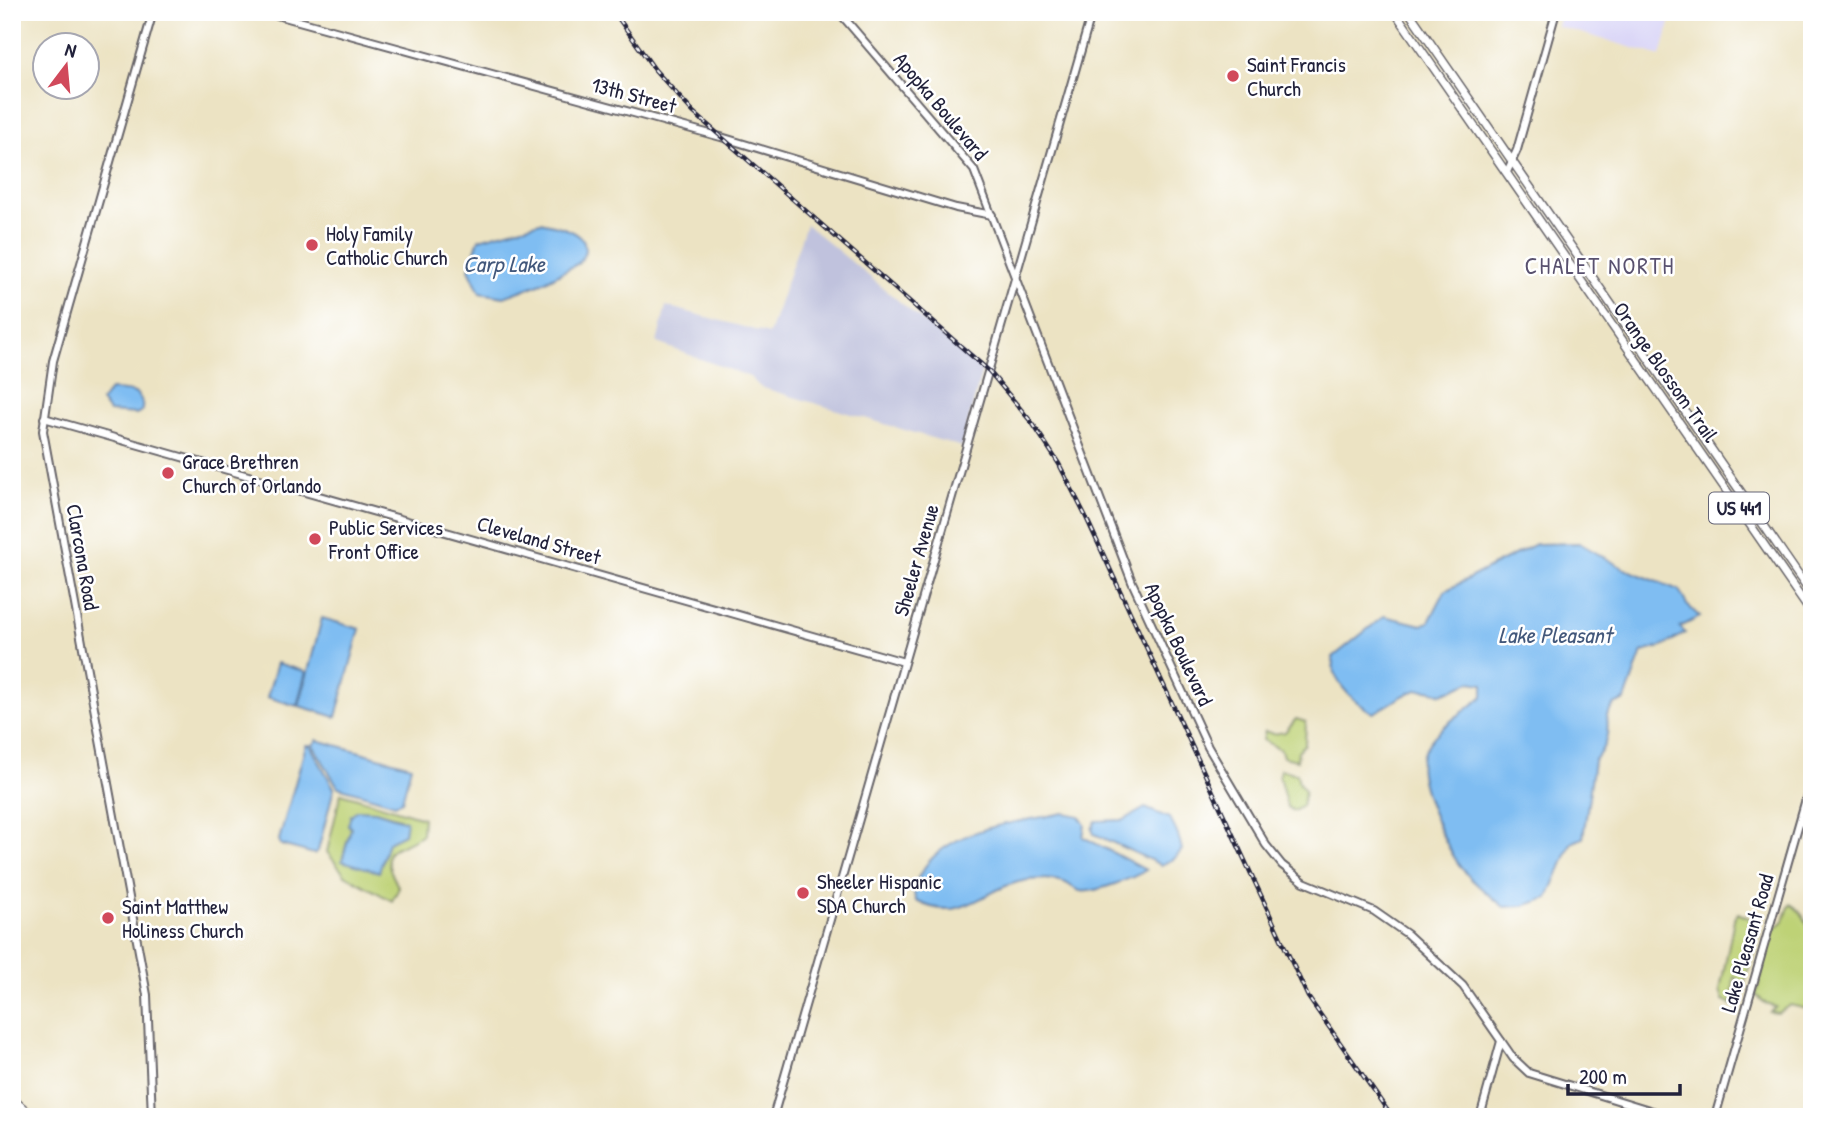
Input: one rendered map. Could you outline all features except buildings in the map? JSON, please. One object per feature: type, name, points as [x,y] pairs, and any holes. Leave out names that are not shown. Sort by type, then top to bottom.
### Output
[{"type":"highway","points":[[12,1100],[32,1117]]},
{"type":"main road","name":"Orange Blossom Trail","points":[[1395,12],[1453,92],[1812,614]]},
{"type":"main road","name":"Orange Blossom Trail","points":[[1409,12],[1812,595]]},
{"type":"main road","points":[[1453,92],[1462,86]]},
{"type":"main road","points":[[1553,239],[1572,246]]},
{"type":"main road","points":[[1675,416],[1685,410]]},
{"type":"street","name":"Clarcona Road","points":[[152,1117],[147,995],[45,449],[44,418],[53,361],[153,12]]},
{"type":"street","name":"13th Street","points":[[266,12],[721,137],[967,211],[992,215]]},
{"type":"street","name":"Apopka Boulevard","points":[[839,12],[968,162],[992,215],[1132,582],[1208,747],[1266,845],[1286,869],[1304,882],[1374,911],[1403,930],[1463,986],[1516,1062],[1537,1078],[1672,1117]]},
{"type":"street","name":"Sheeler Avenue","points":[[773,1117],[1092,12]]},
{"type":"street","points":[[1507,172],[1513,160],[1556,12]]},
{"type":"street","name":"Cleveland Street","points":[[44,418],[904,662]]},
{"type":"street","name":"Lake Pleasant Road","points":[[1715,1117],[1812,778]]},
{"type":"street","points":[[1480,1117],[1501,1041]]},
{"type":"shaded area","points":[[1561,12],[1673,12],[1661,56],[1557,26]]},
{"type":"shaded area","points":[[806,224],[982,370],[962,447],[760,387],[750,377],[657,343],[666,306],[769,334]]},
{"type":"green space","points":[[1296,719],[1306,722],[1305,744],[1298,751],[1297,760],[1283,757],[1281,750],[1263,740],[1265,731],[1273,734],[1285,732]]},
{"type":"green space","points":[[1280,769],[1297,774],[1305,791],[1302,806],[1294,811],[1287,807],[1279,776]]},
{"type":"green space","points":[[341,793],[423,818],[422,834],[391,851],[388,856],[388,863],[399,888],[392,901],[345,875],[327,852]],"holes":[[[375,811],[400,818],[404,834],[388,841],[379,872],[342,860],[351,828],[348,824]]]},
{"type":"green space","points":[[1790,904],[1800,912],[1811,937],[1814,968],[1812,1010],[1790,1005],[1778,1013],[1770,1012],[1776,1007],[1766,1004],[1756,995],[1773,930],[1784,921]]},
{"type":"green space","points":[[1738,913],[1755,921],[1759,933],[1744,984],[1734,977],[1732,1005],[1723,1001],[1720,990],[1734,919]]},
{"type":"water","name":"Carp Lake","points":[[540,222],[567,229],[581,238],[585,245],[579,263],[542,283],[504,297],[480,293],[469,269],[479,239]]},
{"type":"water","points":[[110,390],[128,391],[138,395],[142,411],[136,414],[109,412],[101,401]]},
{"type":"water","name":"Lake Pleasant","points":[[1579,543],[1625,569],[1679,590],[1687,605],[1700,617],[1680,627],[1685,633],[1661,647],[1642,652],[1625,700],[1614,705],[1607,715],[1606,739],[1594,761],[1583,838],[1571,843],[1548,898],[1523,906],[1504,907],[1473,881],[1449,849],[1427,798],[1421,767],[1422,756],[1433,737],[1483,696],[1483,684],[1470,682],[1442,694],[1413,691],[1373,713],[1351,697],[1340,683],[1333,666],[1333,657],[1384,616],[1422,625],[1429,622],[1445,591],[1536,544]]},
{"type":"water","points":[[322,618],[360,629],[336,717],[299,706]]},
{"type":"water","points":[[277,663],[306,672],[297,706],[267,697]]},
{"type":"water","points":[[317,740],[411,766],[402,801],[395,804],[338,787],[313,745]]},
{"type":"water","points":[[306,745],[310,745],[334,788],[318,851],[314,854],[281,845],[279,840]]},
{"type":"water","points":[[1145,808],[1169,818],[1180,842],[1182,850],[1174,859],[1161,865],[1094,834],[1092,829],[1096,821],[1124,820]]},
{"type":"water","points":[[357,810],[375,811],[406,821],[404,834],[388,842],[379,872],[342,861],[351,828],[348,825],[351,815]]},
{"type":"water","points":[[1064,813],[1079,816],[1085,825],[1083,837],[1146,870],[1094,890],[1078,890],[1061,881],[1037,879],[1012,884],[962,907],[933,908],[916,901],[914,888],[919,876],[931,860],[946,847],[963,837],[1003,824]]},
{"type":"railway","points":[[614,12],[655,70],[693,112],[989,371],[1033,424],[1059,464],[1085,515],[1308,997],[1392,1117]]},
{"type":"place","name":"Saint Francis Church","points":[[1233,76]]},
{"type":"place","name":"Holy Family Catholic Church","points":[[312,245]]},
{"type":"place","name":"Grace Brethren Church of Orlando","points":[[168,473]]},
{"type":"place","name":"Public Services Front Office","points":[[315,539]]},
{"type":"place","name":"Sheeler Hispanic SDA Church","points":[[803,893]]},
{"type":"place","name":"Saint Matthew Holiness Church","points":[[108,918]]},
{"type":"district","name":"CHALET NORTH","points":[[1600,265]]}]
